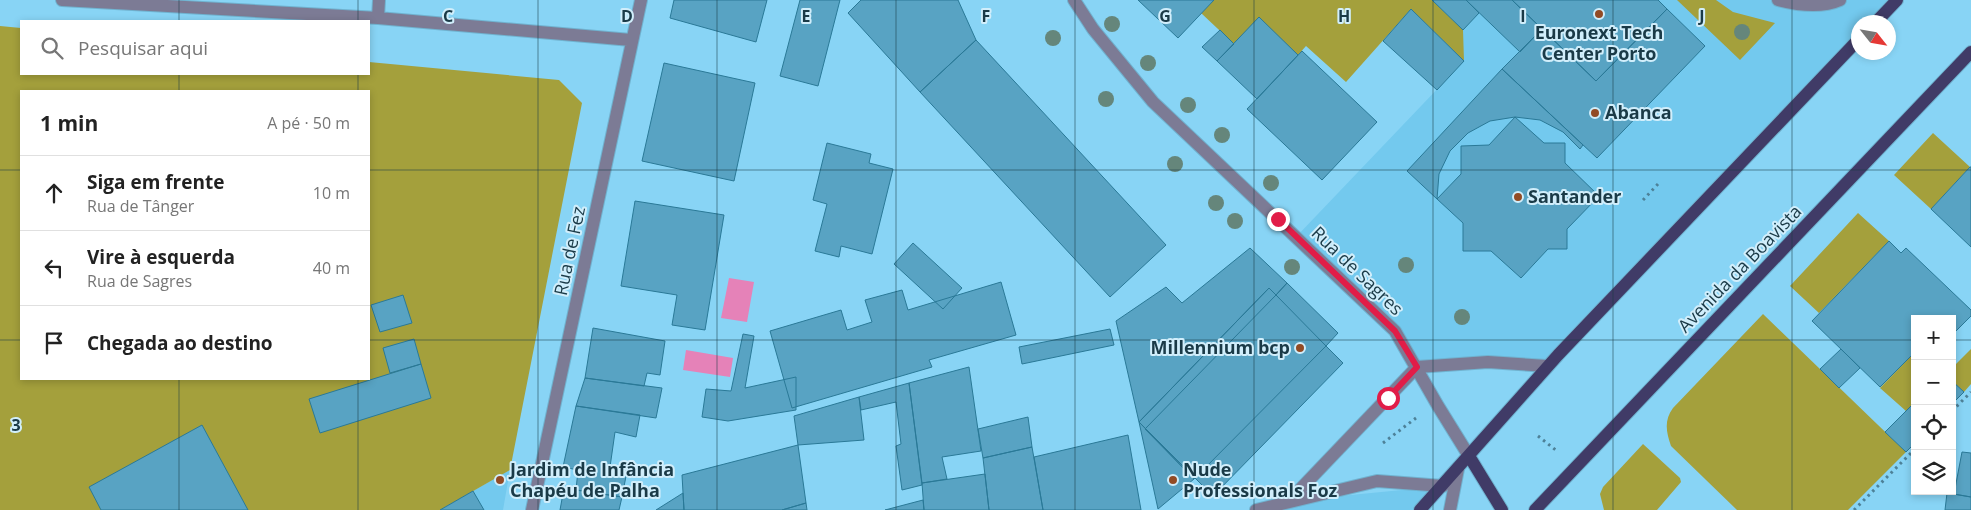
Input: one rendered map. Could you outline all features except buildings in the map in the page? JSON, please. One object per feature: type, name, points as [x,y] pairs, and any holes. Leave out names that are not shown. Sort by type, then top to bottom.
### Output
[{"type":"main road","points":[[1883,15],[1897,0]]},
{"type":"main road","points":[[1420,510],[1548,366],[1851,47]]},
{"type":"main road","name":"Avenida da Boavista","points":[[1534,510],[1971,52]]},
{"type":"main road","points":[[1469,456],[1502,510]]},
{"type":"street","points":[[62,0],[378,18],[631,40]]},
{"type":"street","points":[[378,18],[379,0]]},
{"type":"street","name":"Rua de Fez","points":[[532,510],[641,0]]},
{"type":"street","name":"Rua de Sagres","points":[[1074,0],[1093,29],[1153,102],[1395,331],[1469,456]]},
{"type":"street","points":[[1778,0],[1790,3],[1830,4],[1840,0]]},
{"type":"street","points":[[1289,501],[1417,367],[1488,362],[1548,366]]},
{"type":"street","points":[[1450,510],[1458,469]]},
{"type":"street","points":[[1256,510],[1377,481],[1443,486]]},
{"type":"path","points":[[1643,200],[1658,184]]},
{"type":"path","points":[[1956,407],[1971,392]]},
{"type":"path","points":[[1382,444],[1411,422]]},
{"type":"path","points":[[1854,510],[1914,450]]},
{"type":"shaded area","points":[[1214,0],[1432,0],[1463,30],[1464,61],[1411,9],[1346,82],[1306,46],[1298,55],[1234,44],[1201,13]]},
{"type":"shaded area","points":[[1402,0],[1897,0],[1883,15],[1851,15],[1851,47],[1547,366],[1417,367],[1395,331],[1296,237],[1464,61]]},
{"type":"shaded area","points":[[1677,0],[1716,0],[1733,12],[1775,23],[1740,60]]},
{"type":"shaded area","points":[[0,26],[20,28],[20,75],[370,75],[370,62],[559,80],[582,103],[510,470],[440,510],[0,510]]},
{"type":"shaded area","points":[[1933,133],[1970,167],[1931,209],[1894,175]]},
{"type":"shaded area","points":[[1858,213],[1889,241],[1819,313],[1790,286]]},
{"type":"shaded area","points":[[729,278],[754,282],[747,322],[721,318]]},
{"type":"shaded area","points":[[1763,314],[1906,452],[1848,510],[1737,510],[1671,446],[1667,422],[1673,408]]},
{"type":"shaded area","points":[[1971,349],[1971,384],[1964,392],[1956,385],[1956,364]]},
{"type":"shaded area","points":[[686,350],[733,358],[730,377],[683,370]]},
{"type":"shaded area","points":[[1911,356],[1911,406],[1906,411],[1880,388]]},
{"type":"shaded area","points":[[1643,444],[1680,478],[1681,482],[1657,510],[1604,510],[1600,494],[1603,487]]},
{"type":"shaded area","name":"Jardim de Infância Chapéu de Palha","points":[[510,470],[503,510],[440,510],[473,491]]},
{"type":"shaded area","points":[[1443,486],[1420,510],[1256,510],[1289,501]]},
{"type":"place","name":"Euronext Tech Center Porto","points":[[1599,14]]},
{"type":"place","name":"Abanca","points":[[1595,113]]},
{"type":"place","name":"Santander","points":[[1518,197]]},
{"type":"place","name":"Millennium bcp","points":[[1300,348]]},
{"type":"place","name":"Jardim de Infância Chapéu de Palha","points":[[500,480]]},
{"type":"place","name":"Nude Professionals Foz","points":[[1173,480]]},
{"type":"route","points":[[1278,219],[1395,331],[1417,367],[1388,398]]}]
